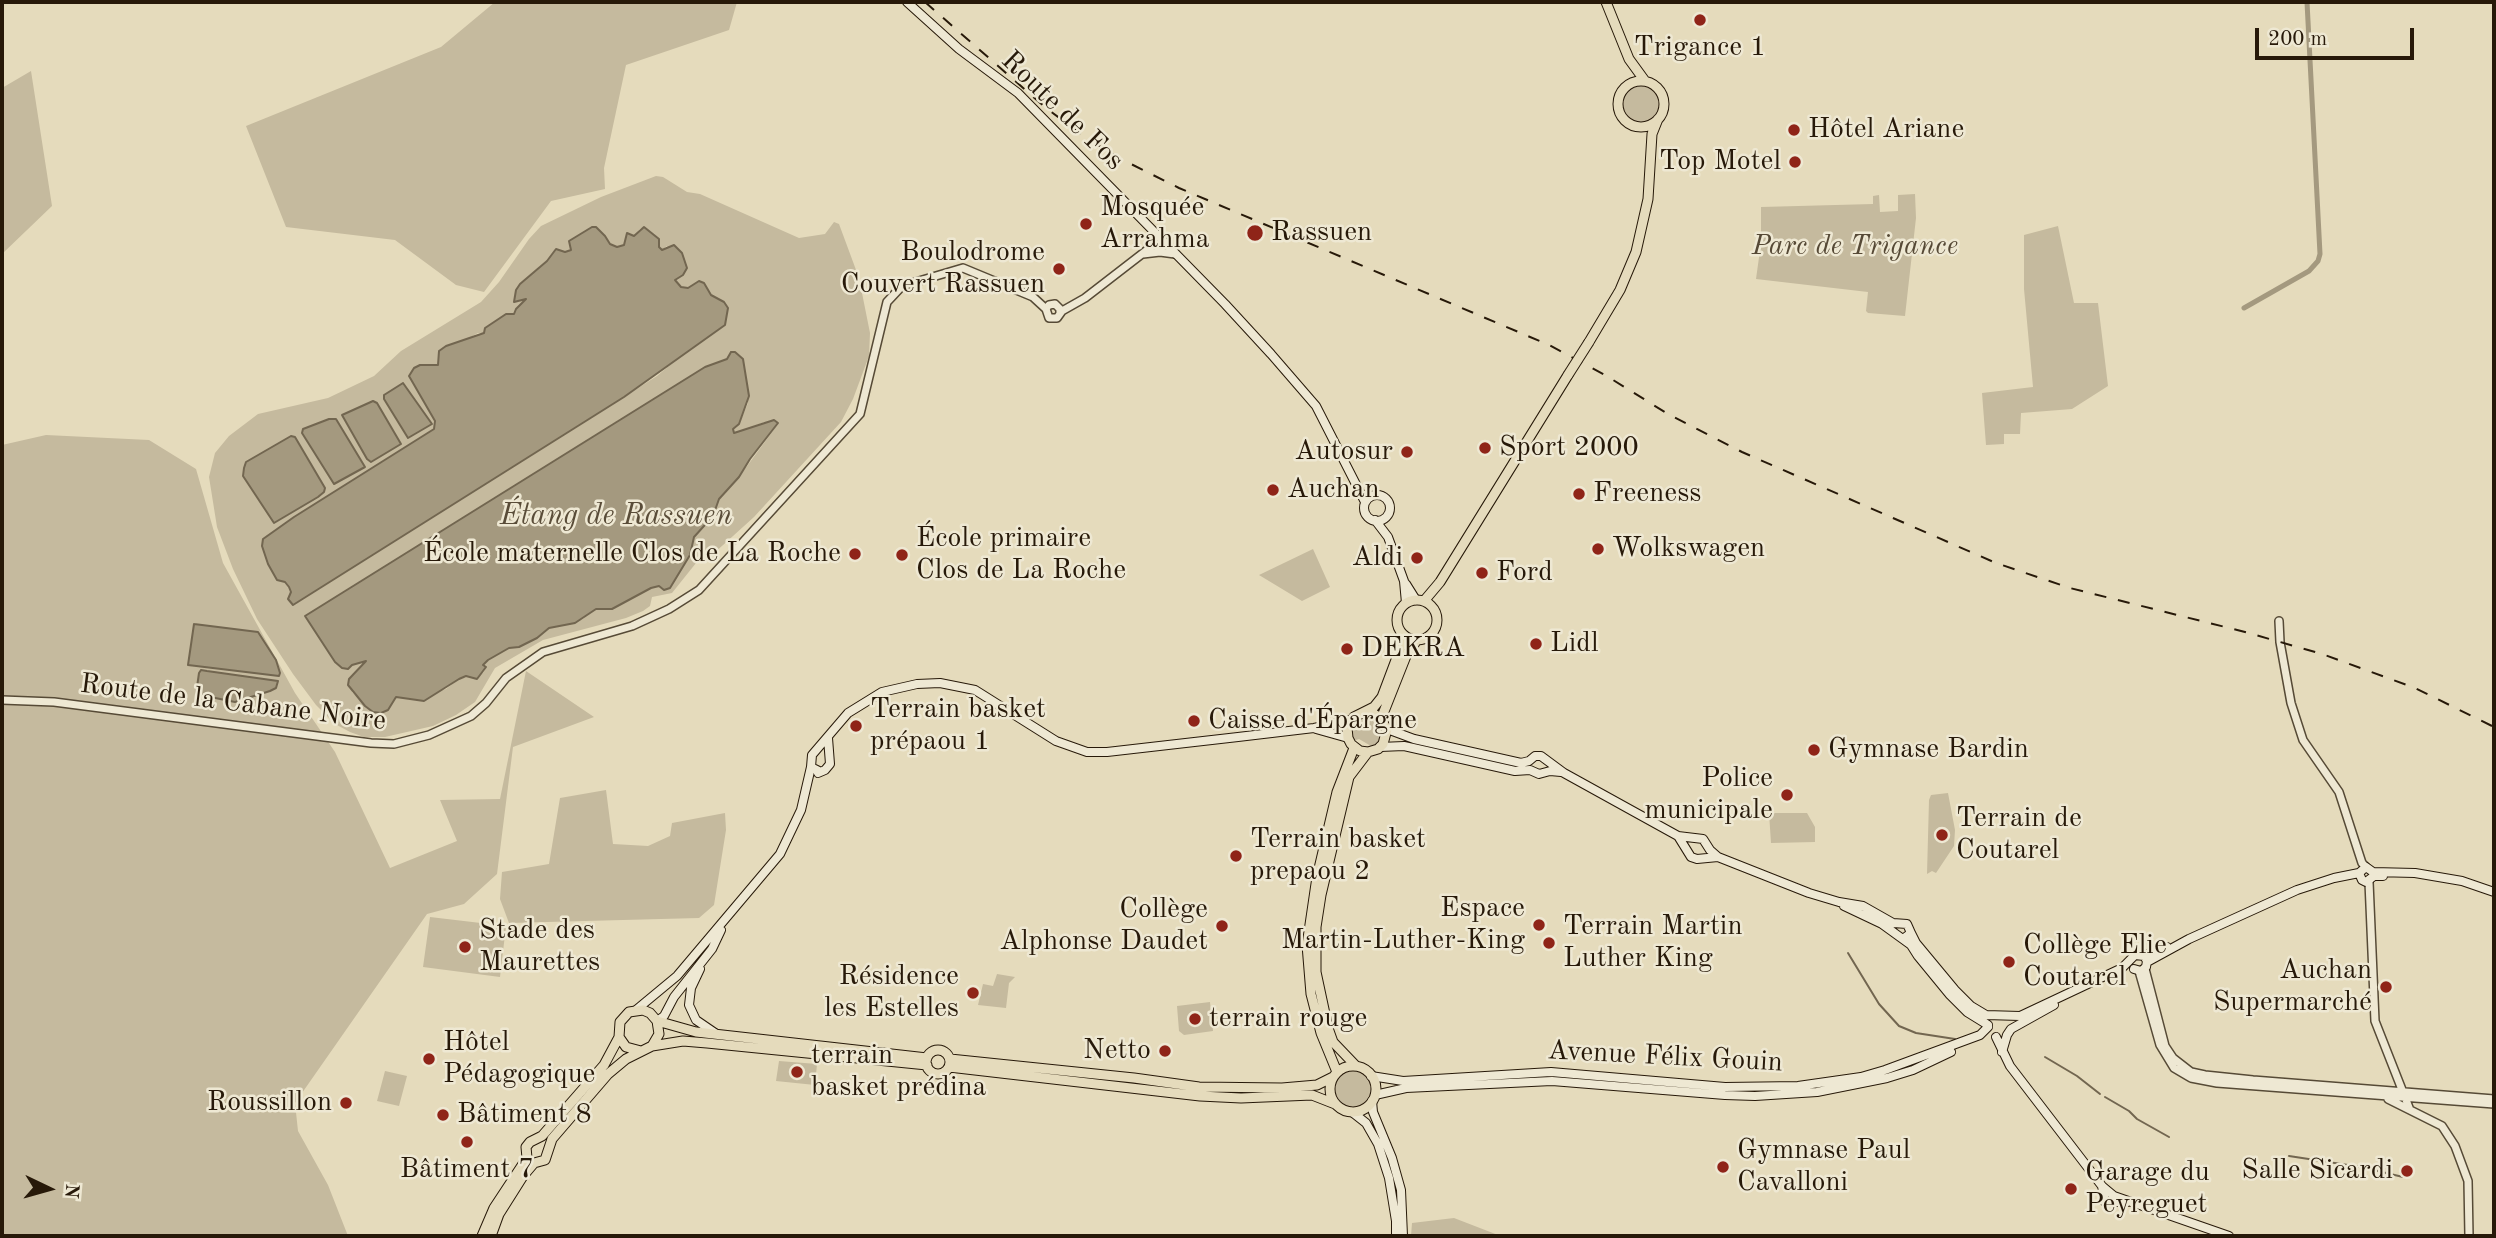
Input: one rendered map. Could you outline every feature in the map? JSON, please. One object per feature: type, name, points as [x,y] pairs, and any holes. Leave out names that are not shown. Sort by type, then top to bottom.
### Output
[{"type":"main road","name":"Route de Fos","points":[[907,2],[959,49],[1018,93],[1225,304],[1322,416],[1365,502]]},
{"type":"main road","points":[[1606,2],[1629,59],[1645,81]]},
{"type":"main road","points":[[1629,59],[1625,87],[1618,102],[1619,113],[1629,124],[1635,126],[1647,126],[1658,119]]},
{"type":"main road","points":[[1440,582],[1433,607],[1437,618],[1436,629],[1427,637],[1417,640],[1405,636],[1397,618],[1400,609],[1406,603],[1420,600],[1440,582],[1620,290],[1636,252],[1648,199],[1650,147],[1663,106],[1662,95],[1656,86],[1638,81],[1625,87]]},
{"type":"main road","points":[[1635,126],[1650,147]]},
{"type":"main road","points":[[1352,475],[1375,495]]},
{"type":"main road","points":[[1388,537],[1375,520],[1365,513],[1365,502],[1375,495],[1381,495],[1388,501],[1388,537],[1404,582],[1406,603]]},
{"type":"main road","points":[[1375,520],[1387,516]]},
{"type":"main road","points":[[1404,582],[1420,600],[1433,607]]},
{"type":"main road","points":[[491,1236],[499,1214],[531,1160],[526,1147],[542,1136],[604,1065],[619,1037],[620,1022],[624,1016],[636,1010],[677,976],[780,854],[791,834],[815,769],[810,759],[848,713],[882,692],[916,684],[940,683],[975,690],[1056,741],[1087,752],[1117,751],[1314,728],[1351,720],[1374,707],[1382,697],[1405,636]]},
{"type":"main road","points":[[1381,719],[1406,656],[1417,640]]},
{"type":"main road","points":[[1363,713],[1372,713],[1381,719],[1387,729],[1414,739],[1521,763],[1530,766],[1538,774],[1544,771],[1564,773]]},
{"type":"main road","points":[[1351,720],[1348,737],[1354,748],[1368,752]]},
{"type":"main road","points":[[1314,728],[1348,737]]},
{"type":"main road","points":[[1380,747],[1385,740],[1387,729]]},
{"type":"main road","points":[[815,769],[828,767],[828,737]]},
{"type":"main road","points":[[1403,1236],[1401,1189],[1392,1158],[1373,1112],[1375,1085],[1371,1076],[1356,1066],[1333,1042],[1316,972],[1316,927],[1321,895],[1349,777],[1368,752],[1380,747],[1404,746],[1515,771],[1530,766],[1535,756],[1545,759],[1564,773],[1678,836],[1703,839],[1718,857]]},
{"type":"main road","points":[[1335,1104],[1330,1091],[1335,1075],[1311,994],[1307,945],[1313,895],[1323,852],[1339,787],[1354,748]]},
{"type":"main road","points":[[816,752],[821,751],[828,755]]},
{"type":"main road","points":[[1544,771],[1547,767],[1545,759]]},
{"type":"main road","points":[[1678,836],[1691,857],[1718,857],[1839,902],[1863,906],[1898,928]]},
{"type":"main road","points":[[1686,848],[1692,838]]},
{"type":"main road","points":[[1704,857],[1708,847]]},
{"type":"main road","points":[[1991,1031],[2009,1032],[2069,998],[2142,966],[2189,939],[2297,891],[2325,882],[2386,871],[2439,876],[2494,892]]},
{"type":"main road","points":[[657,1021],[664,1016],[674,997],[712,949],[727,919]]},
{"type":"main road","points":[[1898,928],[1909,926],[1907,936],[1919,958],[1967,1012],[1991,1031],[2002,1052],[2075,1153],[2109,1194],[2229,1236]]},
{"type":"main road","points":[[1898,928],[1897,936],[1907,936],[1916,943],[1971,1006],[1979,1012],[1994,1015],[2020,1016],[2122,968],[2138,954],[2142,966]]},
{"type":"main road","points":[[704,960],[691,988],[689,1004],[696,1020],[719,1035]]},
{"type":"main road","points":[[2131,960],[2142,966]]},
{"type":"main road","points":[[636,1010],[647,1012],[657,1021],[677,1028],[927,1061],[935,1073],[943,1073],[949,1063],[946,1053],[939,1050],[932,1052],[927,1061]]},
{"type":"main road","points":[[1991,1031],[1994,1015]]},
{"type":"main road","points":[[2002,1052],[2011,1021],[2008,1017]]},
{"type":"main road","points":[[652,1046],[659,1034],[657,1021]]},
{"type":"main road","name":"Avenue Félix Gouin","points":[[1371,1076],[1403,1081],[1551,1072],[1725,1087],[1798,1086],[1861,1077],[1991,1031]]},
{"type":"main road","name":"Avenue Félix Gouin","points":[[1373,1098],[1406,1088],[1552,1081],[1725,1095],[1817,1092],[1876,1082],[1913,1070],[1991,1031]]},
{"type":"main road","points":[[619,1037],[626,1047],[641,1051]]},
{"type":"main road","points":[[531,1160],[545,1160],[552,1139],[608,1074],[652,1046],[683,1041],[927,1061]]},
{"type":"main road","points":[[949,1063],[1134,1078],[1199,1087],[1240,1088],[1317,1085],[1346,1067],[1356,1066]]},
{"type":"main road","points":[[949,1063],[1200,1096],[1241,1098],[1312,1095],[1352,1112],[1363,1109],[1373,1098]]},
{"type":"main road","points":[[1352,1112],[1366,1123],[1378,1144],[1389,1178],[1396,1236]]},
{"type":"main road","points":[[535,1140],[542,1141],[548,1149]]},
{"type":"main road","points":[[482,1236],[494,1209],[531,1160]]},
{"type":"street","points":[[1143,254],[1154,243],[1152,231]]},
{"type":"street","points":[[1143,254],[1175,254]]},
{"type":"street","name":"Route de la Cabane Noire","points":[[2,700],[54,702],[371,743],[394,744],[429,735],[471,716],[486,703],[506,678],[543,652],[632,626],[669,610],[699,590],[860,414],[887,302],[896,290],[963,268],[1054,308],[1069,307],[1143,254]]},
{"type":"street","points":[[2279,621],[2291,703],[2303,740],[2339,792],[2366,875],[2375,1021],[2410,1110]]},
{"type":"street","points":[[2142,966],[2160,1045],[2174,1068],[2181,1073],[2197,1080],[2217,1083],[2378,1095],[2404,1094]]},
{"type":"street","points":[[2142,966],[2165,1046],[2173,1058],[2191,1072],[2494,1102]]},
{"type":"street","points":[[2378,1095],[2442,1126],[2455,1146],[2468,1181],[2469,1236]]},
{"type":"green space","points":[[495,2],[737,2],[729,30],[626,65],[604,168],[605,189],[551,201],[484,292],[456,285],[395,240],[286,227],[246,126],[441,47]]},
{"type":"green space","points":[[31,71],[52,206],[2,254],[2,88]]},
{"type":"green space","points":[[1641,86],[1655,91],[1660,105],[1655,119],[1641,124],[1627,119],[1622,105],[1627,91]]},
{"type":"green space","points":[[656,176],[663,177],[687,192],[700,194],[799,238],[825,234],[834,222],[839,224],[859,278],[870,333],[869,356],[853,399],[841,422],[754,517],[712,555],[704,553],[672,593],[652,597],[650,606],[626,618],[543,640],[495,668],[475,702],[433,726],[385,737],[364,737],[350,732],[335,724],[316,705],[257,619],[217,527],[209,477],[215,453],[229,436],[258,414],[328,398],[374,376],[401,351],[481,302],[541,226],[601,197]],"holes":[[[592,227],[617,247],[624,245],[627,233],[634,236],[644,227],[657,237],[662,250],[667,246],[675,280],[681,287],[688,288],[694,284],[724,303],[728,308],[725,325],[657,376],[516,465],[289,596],[289,587],[285,582],[277,580],[262,546],[272,532],[435,429],[427,365],[438,365],[439,351],[445,346],[458,344],[478,333],[484,333],[489,325],[506,314],[514,314],[527,299],[517,302],[520,284],[555,253],[571,250],[569,241]],[[735,352],[742,359],[748,403],[739,424],[733,429],[734,434],[765,422],[778,424],[739,477],[719,499],[713,516],[694,537],[690,555],[670,588],[651,588],[612,609],[596,609],[583,619],[549,628],[537,638],[519,647],[509,647],[488,660],[483,666],[486,668],[483,673],[459,679],[446,689],[411,700],[402,697],[393,702],[365,706],[352,692],[353,674],[367,661],[352,665],[348,669],[335,662],[305,616],[705,367],[727,359]],[[373,401],[367,459],[342,415]],[[315,424],[365,466],[339,482],[303,429]],[[291,436],[295,438],[325,488],[324,492],[275,523],[243,476],[246,462]]]},
{"type":"green space","name":"Parc de Trigance","points":[[1915,194],[1916,218],[1905,316],[1868,313],[1868,292],[1756,279],[1761,243],[1761,207],[1873,204],[1873,196],[1879,195],[1880,212],[1898,211],[1898,195]]},
{"type":"green space","points":[[2058,226],[2074,303],[2098,303],[2108,386],[2072,409],[2021,413],[2020,434],[2004,434],[2004,444],[1986,445],[1982,393],[2033,387],[2024,289],[2024,235]]},
{"type":"green space","points":[[46,435],[149,440],[196,469],[223,563],[295,693],[335,752],[390,868],[457,841],[440,800],[500,799],[526,671],[594,717],[513,747],[497,874],[464,904],[427,914],[295,1103],[298,1131],[328,1185],[348,1236],[2,1236],[2,445]]},
{"type":"green space","points":[[1313,549],[1330,587],[1302,601],[1259,575]]},
{"type":"green space","points":[[1365,716],[1377,720],[1383,729],[1380,743],[1371,746],[1359,739],[1353,741],[1351,729],[1354,722]]},
{"type":"green space","points":[[606,790],[613,844],[648,846],[670,836],[672,823],[725,813],[726,830],[714,905],[699,918],[509,923],[500,899],[502,872],[549,864],[560,798]]},
{"type":"green space","name":"Terrain de Coutarel","points":[[1948,793],[1955,830],[1954,846],[1936,873],[1932,871],[1927,874],[1929,800],[1931,795]]},
{"type":"green space","points":[[1769,813],[1807,813],[1815,827],[1815,842],[1771,843]]},
{"type":"green space","name":"Stade des Maurettes","points":[[430,917],[506,926],[500,977],[423,967]]},
{"type":"green space","points":[[997,974],[1015,977],[1009,983],[1006,1008],[978,1005],[983,984],[993,986]]},
{"type":"green space","name":"terrain rouge","points":[[1210,1002],[1213,1031],[1184,1035],[1179,1031],[1177,1006]]},
{"type":"green space","name":"terrain basket prédina","points":[[779,1061],[817,1064],[815,1085],[776,1081]]},
{"type":"green space","points":[[1352,1070],[1366,1075],[1371,1089],[1366,1103],[1352,1108],[1338,1103],[1333,1089],[1338,1075]]},
{"type":"green space","points":[[385,1071],[407,1076],[399,1106],[377,1101]]},
{"type":"green space","points":[[1454,1218],[1498,1235],[1517,1236],[1411,1236],[1412,1223]]},
{"type":"water","name":"Étang de Rassuen","points":[[596,227],[610,244],[617,247],[624,245],[627,233],[634,236],[644,227],[659,239],[659,247],[662,250],[674,245],[682,253],[687,268],[683,275],[675,280],[681,287],[688,288],[699,281],[704,283],[711,295],[724,302],[728,308],[725,325],[624,397],[293,605],[288,599],[291,592],[289,587],[285,582],[277,580],[268,564],[262,546],[263,539],[434,429],[435,421],[409,376],[414,368],[420,365],[438,365],[439,351],[446,346],[484,333],[485,328],[506,314],[514,314],[526,299],[514,302],[520,284],[547,261],[556,249],[565,252],[571,250],[569,241]]},
{"type":"water","name":"Étang de Rassuen","points":[[731,352],[743,359],[749,396],[739,424],[733,429],[734,433],[774,420],[778,423],[739,477],[719,499],[713,516],[694,537],[690,555],[670,588],[651,588],[612,609],[596,609],[575,623],[549,628],[537,638],[519,647],[509,648],[488,660],[477,679],[466,676],[424,701],[396,697],[388,710],[381,713],[373,712],[365,706],[348,685],[349,679],[366,661],[348,669],[342,668],[335,662],[305,616],[705,367],[727,359]]},
{"type":"water","points":[[403,383],[432,424],[408,438],[384,399],[384,395]]},
{"type":"water","points":[[373,401],[377,403],[401,444],[371,462],[342,415]]},
{"type":"water","points":[[336,419],[365,467],[334,484],[302,433],[303,429]]},
{"type":"water","points":[[291,436],[295,437],[325,488],[318,497],[274,523],[243,476],[244,468],[246,462]]},
{"type":"water","points":[[194,624],[258,632],[276,660],[279,676],[188,665]]},
{"type":"water","points":[[201,670],[278,681],[276,688],[270,691],[235,702],[196,694]]},
{"type":"waterway","points":[[2244,308],[2309,271],[2318,261],[2320,254],[2307,2]]},
{"type":"waterway","points":[[1848,953],[1879,1004],[1899,1026],[1916,1033],[1955,1039]]},
{"type":"waterway","points":[[2045,1057],[2100,1094]]},
{"type":"waterway","points":[[2105,1097],[2169,1137]]},
{"type":"waterway","points":[[2289,1156],[2361,1167],[2403,1177]]},
{"type":"railway","points":[[925,2],[1046,108],[1089,140],[1119,158],[1179,188],[1549,345],[1605,375],[1668,414],[1742,452],[1996,563],[2070,588],[2322,654],[2415,688],[2494,727]]},
{"type":"place","name":"Trigance 1","points":[[1700,20]]},
{"type":"place","name":"Hôtel Ariane","points":[[1794,130]]},
{"type":"place","name":"Top Motel","points":[[1795,162]]},
{"type":"place","name":"Mosquée Arrahma","points":[[1086,224]]},
{"type":"place","name":"Rassuen","points":[[1255,233]]},
{"type":"place","name":"Boulodrome Couvert Rassuen","points":[[1059,269]]},
{"type":"place","name":"Sport 2000","points":[[1485,448]]},
{"type":"place","name":"Autosur","points":[[1407,452]]},
{"type":"place","name":"Auchan","points":[[1273,490]]},
{"type":"place","name":"Freeness","points":[[1579,494]]},
{"type":"place","name":"Wolkswagen","points":[[1598,549]]},
{"type":"place","name":"École maternelle Clos de La Roche","points":[[855,554]]},
{"type":"place","name":"École primaire Clos de La Roche","points":[[902,555]]},
{"type":"place","name":"Aldi","points":[[1417,558]]},
{"type":"place","name":"Ford","points":[[1482,573]]},
{"type":"place","name":"Lidl","points":[[1536,644]]},
{"type":"place","name":"DEKRA","points":[[1347,649]]},
{"type":"place","name":"Caisse d'Épargne","points":[[1194,721]]},
{"type":"place","name":"Terrain basket prépaou 1","points":[[856,726]]},
{"type":"place","name":"Gymnase Bardin","points":[[1814,750]]},
{"type":"place","name":"Police municipale","points":[[1787,795]]},
{"type":"place","name":"Terrain de Coutarel","points":[[1942,835]]},
{"type":"place","name":"Terrain basket prepaou 2","points":[[1236,856]]},
{"type":"place","name":"Espace Martin-Luther-King","points":[[1539,925]]},
{"type":"place","name":"Collège Alphonse Daudet","points":[[1222,926]]},
{"type":"place","name":"Terrain Martin Luther King","points":[[1549,943]]},
{"type":"place","name":"Stade des Maurettes","points":[[465,947]]},
{"type":"place","name":"Collège Elie Coutarel","points":[[2009,962]]},
{"type":"place","name":"Auchan Supermarché","points":[[2386,987]]},
{"type":"place","name":"Résidence les Estelles","points":[[973,993]]},
{"type":"place","name":"terrain rouge","points":[[1195,1019]]},
{"type":"place","name":"Netto","points":[[1165,1051]]},
{"type":"place","name":"Hôtel Pédagogique","points":[[429,1059]]},
{"type":"place","name":"terrain basket prédina","points":[[797,1072]]},
{"type":"place","name":"Roussillon","points":[[346,1103]]},
{"type":"place","name":"Bâtiment 8","points":[[443,1115]]},
{"type":"place","name":"Bâtiment 7","points":[[467,1142]]},
{"type":"place","name":"Gymnase Paul Cavalloni","points":[[1723,1167]]},
{"type":"place","name":"Salle Sicardi","points":[[2407,1171]]},
{"type":"place","name":"Garage du Peyreguet","points":[[2071,1189]]}]
